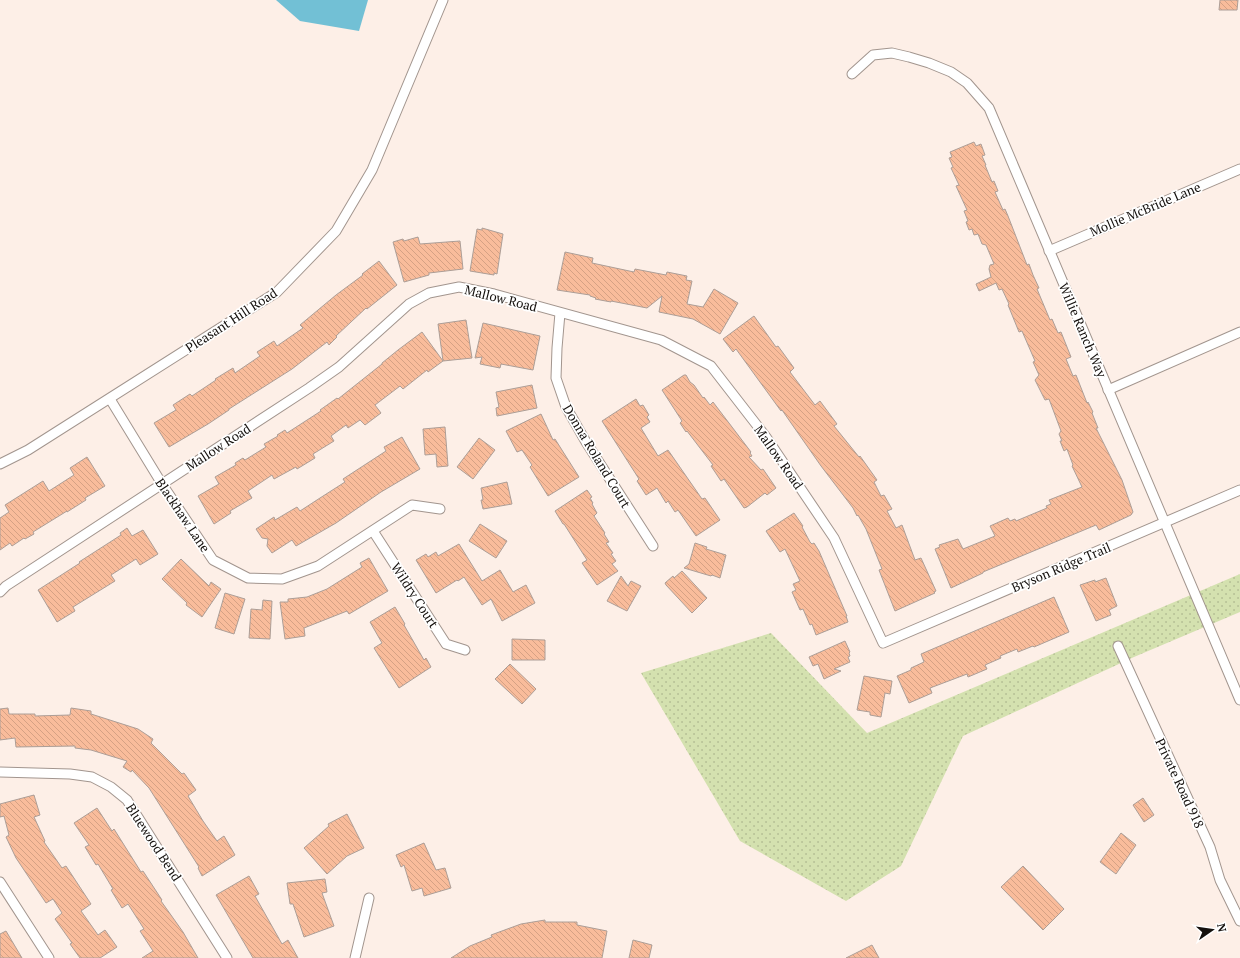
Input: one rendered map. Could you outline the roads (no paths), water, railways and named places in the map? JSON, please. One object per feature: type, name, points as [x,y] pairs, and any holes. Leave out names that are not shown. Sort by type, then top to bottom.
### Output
[{"type":"street","name":"Pleasant Hill Road","points":[[0,464],[28,450],[277,292],[336,231],[372,170],[443,0]]},
{"type":"street","name":"Willie Ranch Way","points":[[852,74],[873,55],[892,53],[909,57],[951,72],[967,83],[989,108],[1164,523],[1238,691],[1240,700]]},
{"type":"street","name":"Mollie McBride Lane","points":[[1049,251],[1240,169]]},
{"type":"street","name":"Mallow Road","points":[[0,592],[6,586],[339,367],[409,304],[429,293],[459,287],[494,294],[661,340],[711,366],[766,437],[834,538],[883,643]]},
{"type":"street","name":"Donna Roland Court","points":[[560,313],[556,348],[556,378],[566,407],[586,442],[653,546]]},
{"type":"street","points":[[1108,390],[1240,332]]},
{"type":"street","name":"Blackhaw Lane","points":[[110,399],[162,484],[213,560],[248,578],[282,579],[318,566],[412,505],[440,510]]},
{"type":"street","name":"Bryson Ridge Trail","points":[[883,643],[1240,490]]},
{"type":"street","name":"Wildry Court","points":[[373,530],[446,644],[465,650]]},
{"type":"street","name":"Private Road 918","points":[[1118,646],[1210,847],[1220,880],[1240,921]]},
{"type":"street","name":"Bluewood Bend","points":[[0,772],[70,774],[92,778],[111,787],[127,800],[146,827],[227,958]]},
{"type":"street","points":[[0,882],[49,958]]},
{"type":"street","points":[[355,958],[369,898]]},
{"type":"water","points":[[276,0],[368,0],[359,31],[300,21]]}]
